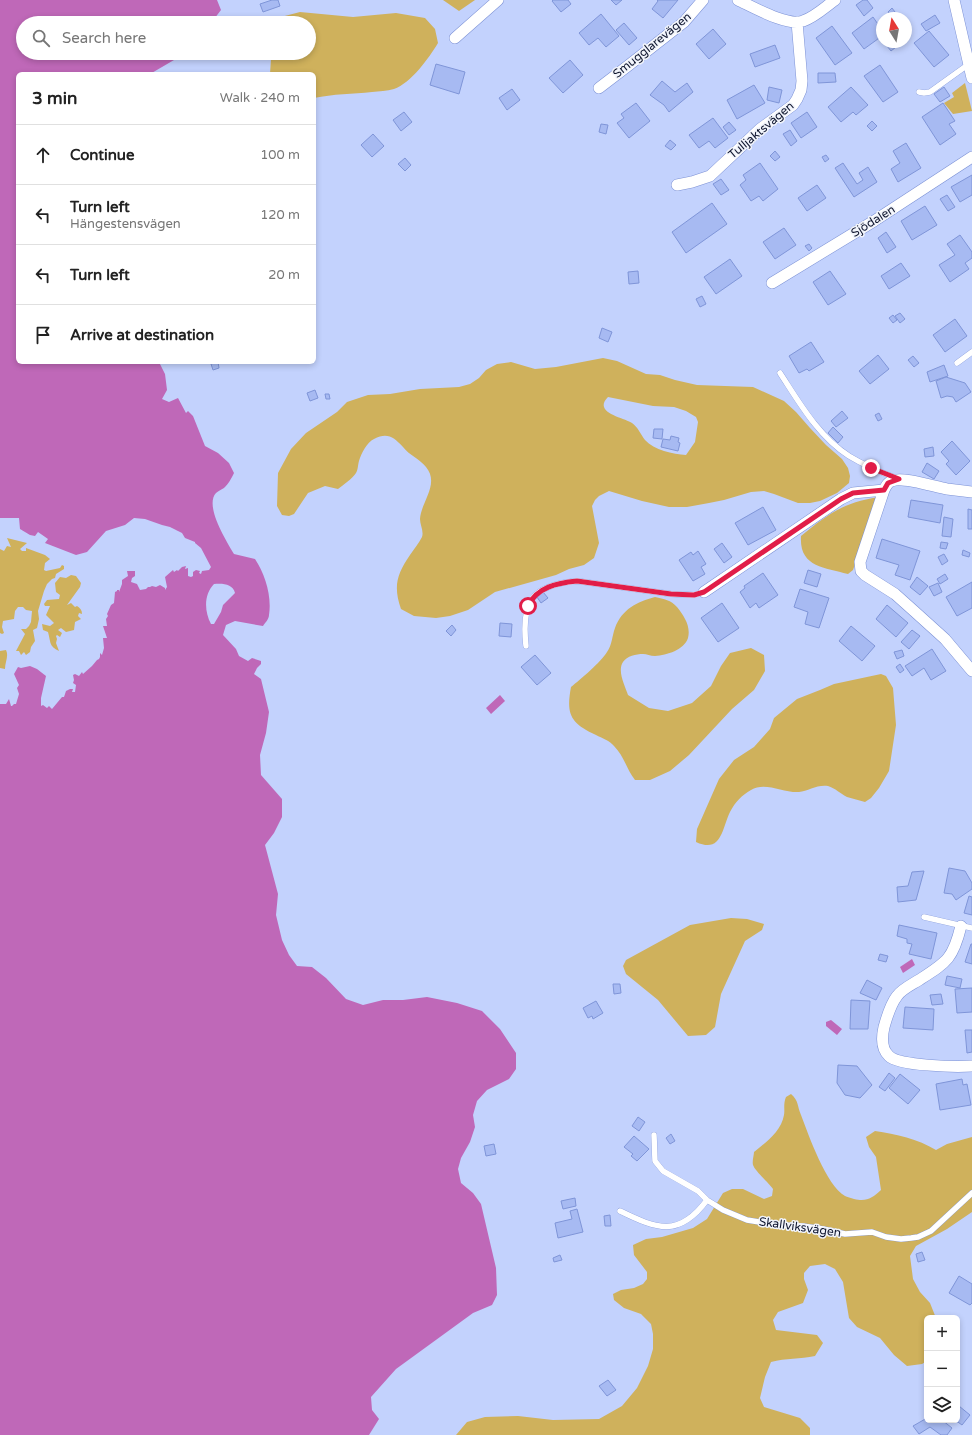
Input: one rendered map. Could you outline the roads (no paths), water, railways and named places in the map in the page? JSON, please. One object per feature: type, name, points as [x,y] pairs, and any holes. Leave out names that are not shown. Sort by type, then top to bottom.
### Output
[{"type":"street","points":[[455,38],[498,0]]},
{"type":"street","name":"Smugglarevägen","points":[[598,88],[684,22],[703,0]]},
{"type":"street","points":[[738,0],[783,20],[797,22],[810,18],[835,0]]},
{"type":"street","points":[[954,0],[972,78]]},
{"type":"street","name":"Tulljaktsvägen","points":[[677,185],[710,176],[760,129],[793,106],[801,90],[802,81],[797,22]]},
{"type":"street","name":"Sjödalen","points":[[772,283],[874,221],[972,157]]},
{"type":"street","points":[[972,492],[899,479],[888,483],[884,490],[860,562],[862,572],[871,580],[895,594],[920,616],[945,639],[972,671]]},
{"type":"street","points":[[704,592],[841,499],[853,493],[884,490]]},
{"type":"street","points":[[967,927],[953,953],[947,960],[902,991],[897,997],[887,1016],[883,1042],[885,1052],[895,1060],[951,1067],[972,1066]]},
{"type":"lane","points":[[919,92],[930,92],[969,64]]},
{"type":"lane","points":[[957,363],[972,352]]},
{"type":"lane","points":[[780,373],[815,424],[826,437],[848,455],[871,468],[899,479]]},
{"type":"lane","points":[[526,646],[525,623],[528,606],[536,594],[546,587],[577,581],[671,594],[694,595],[704,592]]},
{"type":"lane","points":[[924,917],[967,927]]},
{"type":"lane","name":"Skallviksvägen","points":[[654,1135],[655,1161],[658,1167],[698,1191],[707,1200],[723,1210],[747,1220],[777,1225],[802,1226],[845,1234],[872,1232],[886,1237],[901,1239],[918,1237],[931,1231],[972,1193]]},
{"type":"lane","points":[[620,1211],[641,1222],[654,1226],[674,1227],[684,1223],[700,1210],[707,1200]]}]
